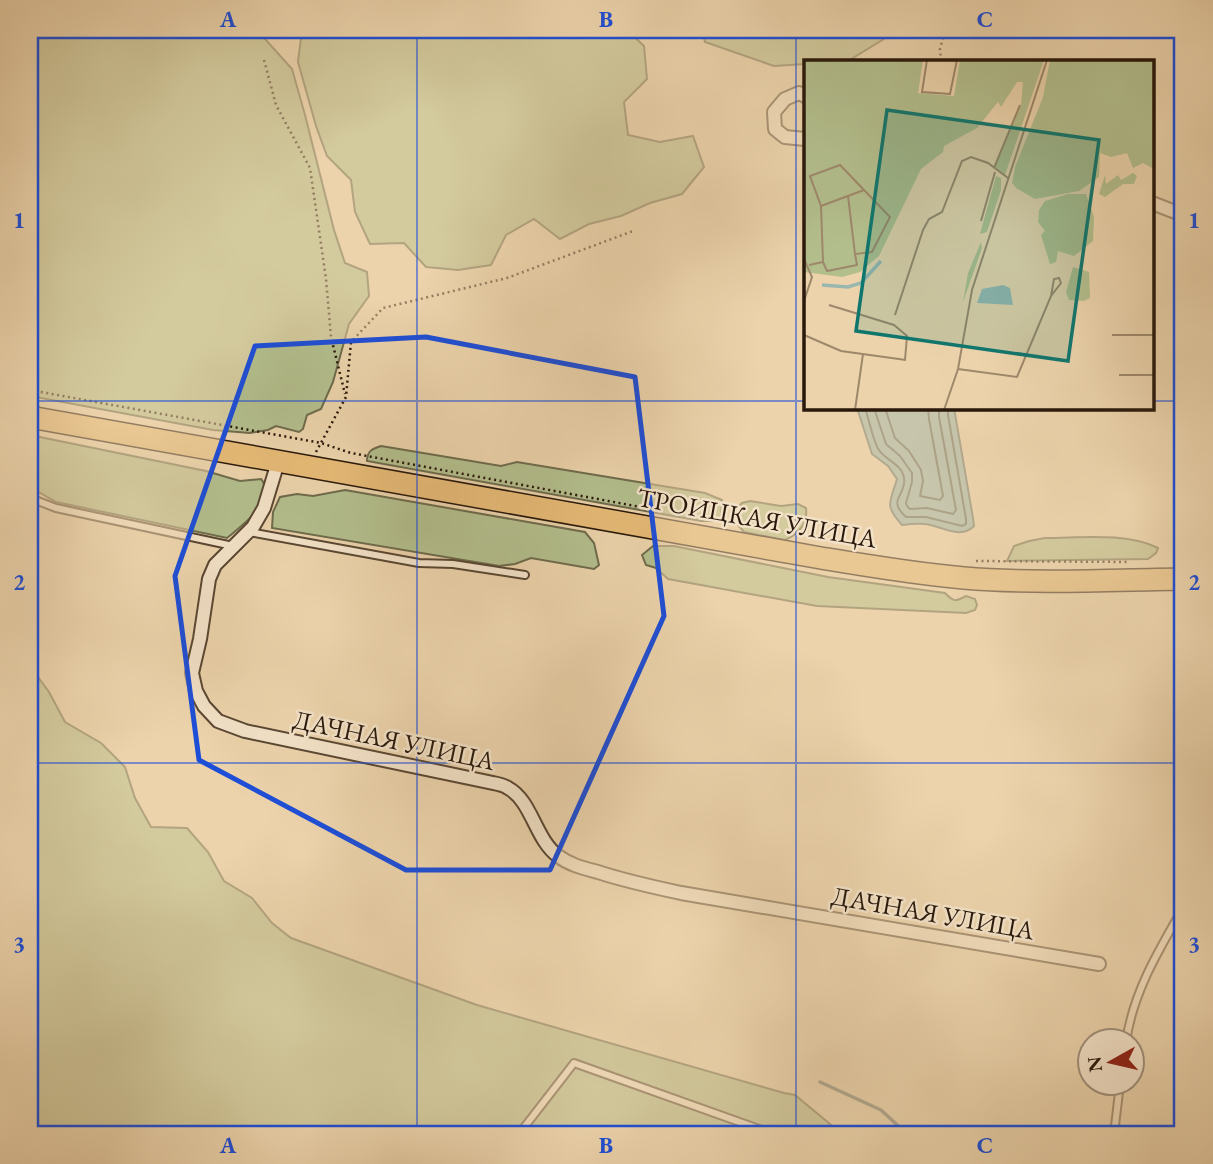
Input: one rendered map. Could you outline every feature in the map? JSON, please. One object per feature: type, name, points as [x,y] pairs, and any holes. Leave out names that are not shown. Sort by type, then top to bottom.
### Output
[{"type":"main road","name":"ТРОИЦКАЯ УЛИЦА","points":[[30,417],[903,571],[965,578],[1024,580],[1183,579]]},
{"type":"street","points":[[804,96],[799,93],[785,99],[774,112],[775,129],[785,138],[804,139]]},
{"type":"street","points":[[1154,204],[1183,215]]},
{"type":"street","name":"ДАЧНАЯ УЛИЦА","points":[[278,462],[264,508],[249,532],[215,565],[209,579],[192,673],[196,691],[204,706],[218,721],[245,731],[508,788],[517,795],[539,834],[556,855],[572,865],[622,880],[681,893],[1099,964]]},
{"type":"lane","points":[[30,498],[56,508],[235,546]]},
{"type":"lane","points":[[249,532],[419,563],[453,564],[525,575]]},
{"type":"lane","points":[[1129,1028],[1137,995],[1183,908]]},
{"type":"lane","points":[[519,1134],[574,1063],[773,1134]]},
{"type":"lane","points":[[1114,1134],[1118,1098]]},
{"type":"path","points":[[941,60],[940,49],[945,30]]},
{"type":"path","points":[[264,60],[276,105],[310,168],[326,279],[331,337],[345,397]]},
{"type":"path","points":[[316,469],[321,443],[345,397],[351,342],[383,309],[506,278],[633,231]]},
{"type":"path","points":[[30,390],[321,443],[351,453],[666,512]]},
{"type":"path","points":[[970,561],[1129,562]]},
{"type":"highlighted area","points":[[426,337],[635,377],[664,616],[550,870],[406,870],[199,760],[175,576],[255,346]]},
{"type":"green space","points":[[30,30],[257,30],[292,69],[345,263],[367,272],[369,296],[349,324],[333,382],[321,409],[307,415],[303,429],[299,432],[276,426],[250,433],[213,430],[30,396]]},
{"type":"green space","points":[[302,30],[627,30],[644,46],[647,79],[624,102],[628,135],[660,142],[693,136],[704,167],[682,194],[650,203],[621,216],[589,224],[560,239],[534,219],[506,235],[491,265],[458,270],[426,267],[404,243],[370,244],[355,212],[351,180],[327,156],[316,126],[298,62]]},
{"type":"green space","points":[[702,30],[886,30],[887,37],[850,60],[804,60],[804,64],[774,66],[705,42]]},
{"type":"green space","points":[[30,435],[206,471],[240,481],[261,479],[265,495],[262,504],[249,520],[227,538],[56,502],[30,487]]},
{"type":"green space","points":[[381,446],[501,466],[517,462],[705,493],[722,500],[721,517],[714,521],[701,521],[367,461],[371,451]]},
{"type":"green space","points":[[345,490],[585,532],[594,543],[599,565],[594,569],[531,558],[499,566],[272,528],[273,512],[280,497],[297,494],[313,496]]},
{"type":"green space","points":[[750,501],[781,506],[798,504],[806,508],[804,523],[794,535],[785,540],[744,532],[738,525],[736,509],[742,503]]},
{"type":"green space","points":[[1045,538],[1117,538],[1158,548],[1148,559],[1007,561],[1014,546]]},
{"type":"green space","points":[[653,546],[674,546],[828,577],[945,593],[955,600],[966,596],[975,599],[977,605],[975,610],[966,613],[817,606],[668,579],[656,568],[646,565],[642,555]]},
{"type":"green space","points":[[30,666],[49,692],[65,722],[101,743],[125,767],[135,798],[151,827],[187,828],[208,852],[224,881],[252,898],[272,923],[291,938],[477,1005],[795,1095],[842,1134],[30,1134]]},
{"type":"water","points":[[858,410],[954,410],[974,526],[969,530],[957,532],[925,524],[902,525],[890,504],[897,479],[888,466],[872,454]]},
{"type":"waterway","points":[[820,1082],[881,1110],[907,1134]]}]
